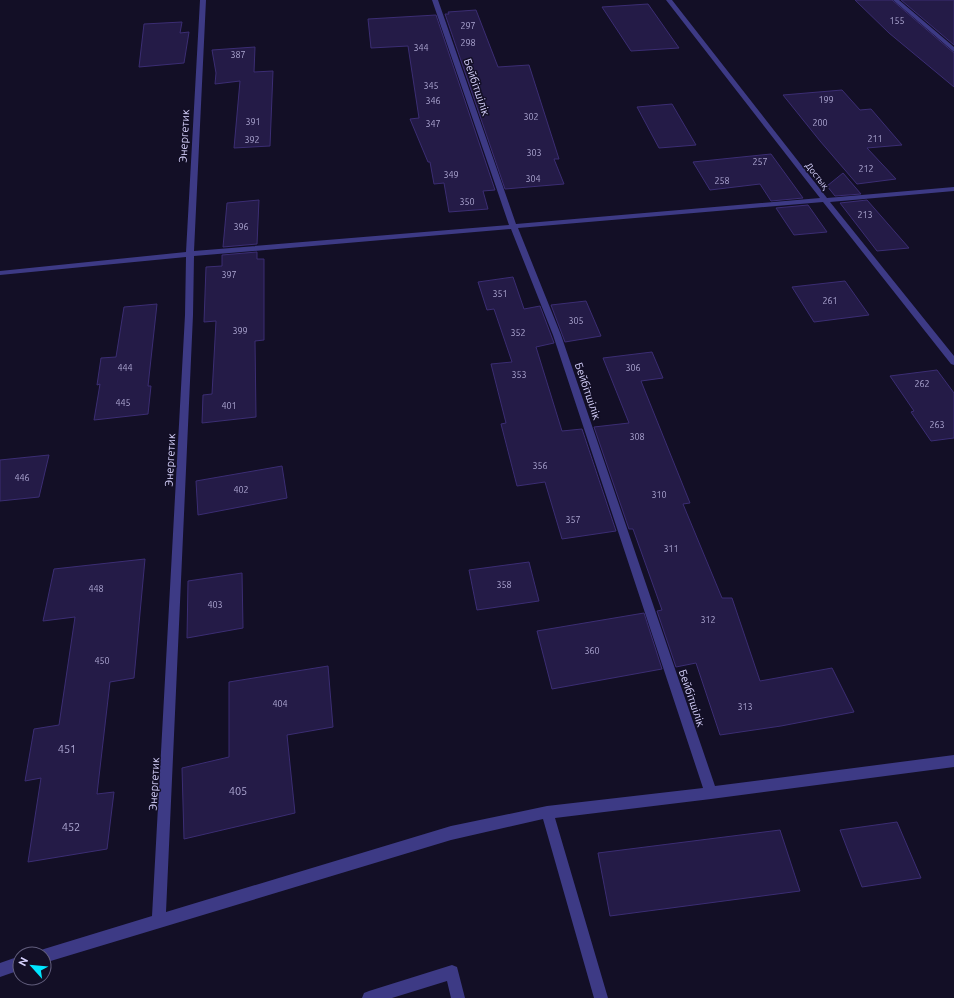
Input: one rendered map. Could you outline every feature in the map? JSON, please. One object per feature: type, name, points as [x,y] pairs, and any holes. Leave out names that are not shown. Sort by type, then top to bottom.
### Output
[{"type":"street","name":"Энергетик","points":[[159,921],[203,0]]},
{"type":"street","name":"Бейбітшілік","points":[[435,0],[514,228],[557,335],[711,793]]},
{"type":"street","name":"Достық","points":[[669,0],[824,199],[954,362]]},
{"type":"street","points":[[896,0],[954,50]]},
{"type":"street","points":[[0,273],[190,254],[514,228],[824,199],[954,189]]},
{"type":"street","points":[[52,954],[451,833],[547,812],[711,793],[954,761]]},
{"type":"street","points":[[547,812],[601,998]]},
{"type":"street","points":[[0,970],[12,966]]},
{"type":"street","points":[[369,998],[452,972],[458,998]]},
{"type":"building","points":[[855,0],[892,0],[954,53],[954,87],[889,33]]},
{"type":"building","points":[[901,0],[954,0],[954,45]]},
{"type":"building","points":[[648,4],[679,48],[631,51],[602,7]]},
{"type":"building","points":[[476,10],[498,67],[529,65],[559,159],[554,159],[564,184],[505,189],[445,14],[449,14],[448,12]]},
{"type":"building","points":[[436,15],[495,190],[483,191],[488,209],[449,212],[444,183],[434,184],[430,162],[428,162],[410,119],[419,118],[408,46],[371,48],[368,19]]},
{"type":"building","points":[[182,22],[180,33],[189,32],[184,63],[139,67],[144,24]]},
{"type":"building","points":[[255,47],[254,72],[273,71],[270,146],[234,148],[240,81],[215,84],[216,73],[212,50]]},
{"type":"building","points":[[842,90],[860,110],[871,109],[902,145],[867,148],[896,179],[857,184],[783,95]]},
{"type":"building","points":[[672,104],[696,145],[659,148],[637,107]]},
{"type":"building","points":[[771,154],[803,198],[771,201],[760,184],[710,190],[693,162]]},
{"type":"building","points":[[843,173],[861,194],[835,196],[827,186]]},
{"type":"building","points":[[259,200],[257,244],[223,247],[227,203]]},
{"type":"building","points":[[867,200],[909,248],[877,251],[840,203]]},
{"type":"building","points":[[808,205],[827,232],[794,235],[776,208]]},
{"type":"building","points":[[257,252],[257,259],[264,259],[264,340],[255,341],[256,417],[202,423],[203,395],[212,394],[216,321],[204,322],[206,267],[222,266],[222,255]]},
{"type":"building","points":[[513,277],[524,309],[540,306],[554,343],[536,347],[562,431],[582,429],[616,531],[562,539],[545,482],[517,486],[501,424],[506,423],[491,364],[512,362],[494,309],[487,310],[478,282]]},
{"type":"building","points":[[845,281],[869,315],[814,322],[792,287]]},
{"type":"building","points":[[586,301],[601,336],[565,342],[551,305]]},
{"type":"building","points":[[157,304],[148,386],[151,386],[148,414],[94,420],[100,384],[97,385],[101,358],[116,357],[124,307]]},
{"type":"building","points":[[652,352],[663,378],[641,381],[690,503],[683,504],[722,598],[732,598],[760,681],[832,668],[854,712],[781,726],[720,735],[696,663],[676,667],[657,611],[662,610],[633,529],[629,529],[594,427],[629,423],[603,358]]},
{"type":"building","points":[[937,370],[954,393],[954,438],[931,441],[911,412],[914,411],[890,376]]},
{"type":"building","points":[[49,455],[39,497],[0,501],[0,460]]},
{"type":"building","points":[[282,466],[287,498],[198,515],[196,481]]},
{"type":"building","points":[[145,559],[134,678],[110,682],[97,794],[114,792],[107,849],[28,862],[41,778],[25,781],[34,729],[59,725],[75,617],[43,621],[54,569]]},
{"type":"building","points":[[529,562],[539,601],[477,610],[469,570]]},
{"type":"building","points":[[242,573],[243,628],[187,638],[188,581]]},
{"type":"building","points":[[644,613],[662,669],[552,689],[537,631]]},
{"type":"building","points":[[328,666],[333,727],[287,735],[295,813],[184,839],[182,768],[229,757],[229,682]]},
{"type":"building","points":[[897,822],[921,878],[862,887],[840,830]]},
{"type":"building","points":[[780,830],[800,891],[610,916],[598,853]]}]
